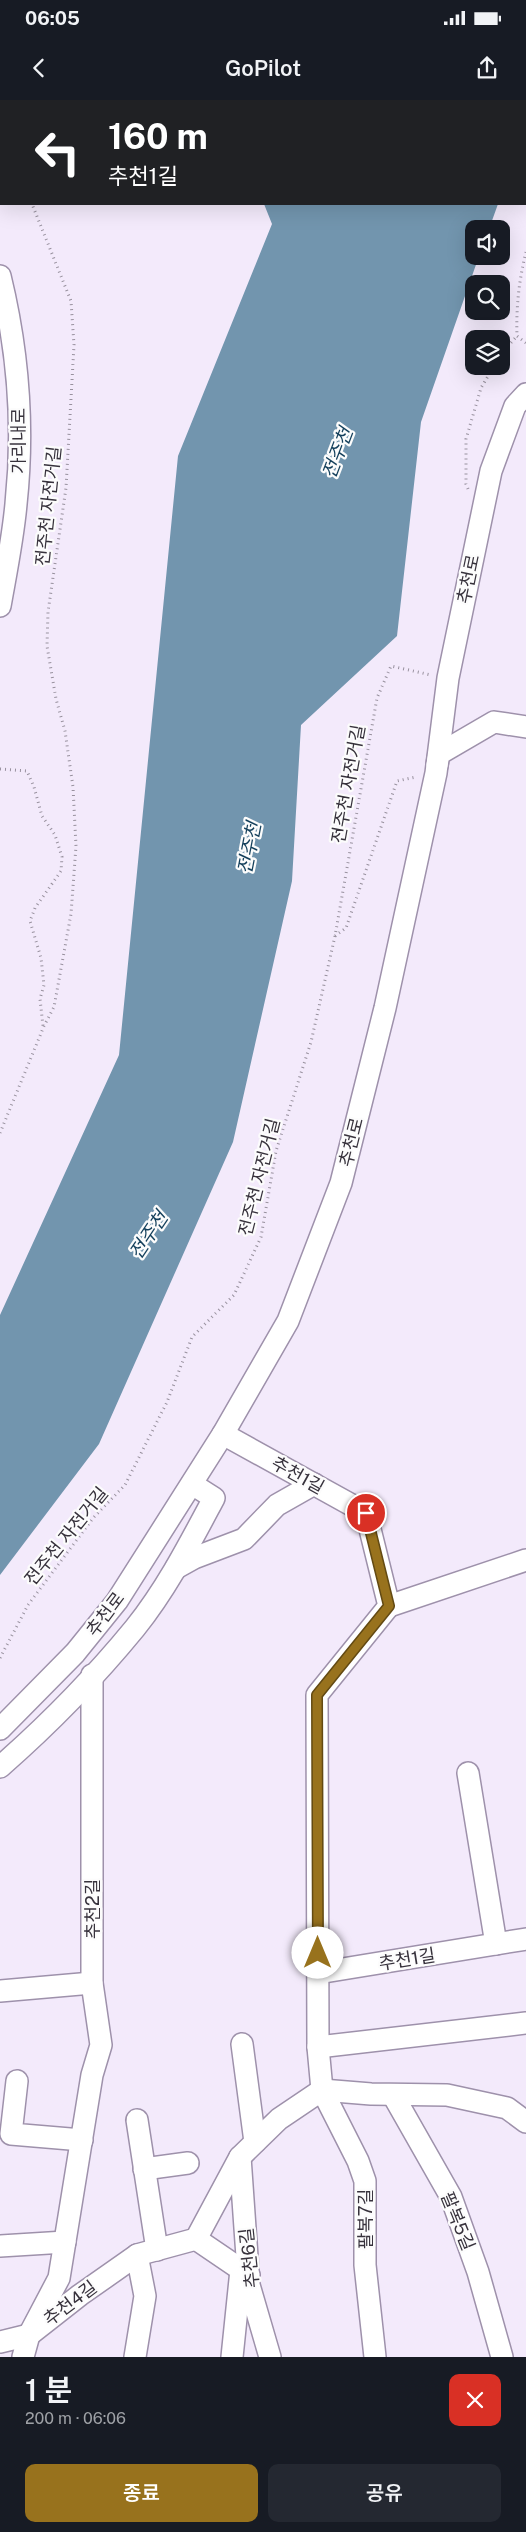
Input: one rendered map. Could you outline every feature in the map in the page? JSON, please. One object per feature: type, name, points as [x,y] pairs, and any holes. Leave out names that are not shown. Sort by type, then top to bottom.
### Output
[{"type":"street","name":"가리내로","points":[[0,276],[11,330],[20,428],[16,504],[0,606]]},
{"type":"street","name":"추천로","points":[[436,773],[448,678],[490,471],[515,406],[526,394]]},
{"type":"street","name":"추천로","points":[[0,1729],[75,1653],[117,1601],[223,1434],[288,1320],[341,1183],[385,1008],[439,754],[494,722],[526,727]]},
{"type":"street","name":"추천1길","points":[[223,1434],[366,1513],[389,1606]]},
{"type":"street","name":"추천로","points":[[0,1768],[39,1733],[135,1628],[176,1568],[214,1498],[192,1484]]},
{"type":"street","name":"추천로","points":[[176,1568],[194,1558],[244,1539],[277,1505],[314,1484]]},
{"type":"street","points":[[322,2090],[318,2047],[317,1695],[389,1606],[526,1560]]},
{"type":"street","name":"추천2길","points":[[23,2357],[29,2335],[59,2278],[92,2075],[101,2045],[92,1983],[92,1675]]},
{"type":"street","points":[[468,1773],[496,1944]]},
{"type":"street","name":"추천1길","points":[[318,1973],[526,1939]]},
{"type":"street","points":[[0,1991],[92,1983]]},
{"type":"street","points":[[318,2047],[526,2023]]},
{"type":"street","points":[[242,2044],[247,2150]]},
{"type":"street","points":[[17,2081],[11,2134],[82,2140]]},
{"type":"street","points":[[232,2357],[245,2272],[196,2239],[247,2150],[279,2119],[322,2090],[447,2095],[507,2108],[526,2122]]},
{"type":"street","name":"팔복7길","points":[[322,2090],[358,2161],[365,2181],[365,2265],[375,2357]]},
{"type":"street","name":"팔복5길","points":[[393,2094],[451,2197],[478,2272],[502,2357]]},
{"type":"street","points":[[135,2357],[145,2296],[147,2252],[144,2169],[137,2120]]},
{"type":"street","name":"추천6길","points":[[247,2150],[245,2272],[270,2357]]},
{"type":"street","points":[[144,2169],[188,2163]]},
{"type":"street","name":"추천4길","points":[[0,2342],[29,2335],[80,2295],[147,2252],[196,2239]]},
{"type":"street","points":[[0,2246],[65,2242]]},
{"type":"path","name":"전주천 자전거길","points":[[0,1133],[54,1006],[71,914],[76,846],[73,787],[65,731],[56,700],[47,646],[48,612],[66,488],[74,345],[71,302],[32,205]]},
{"type":"path","points":[[510,344],[517,336],[516,310],[521,272],[526,252]]},
{"type":"path","points":[[517,336],[526,343]]},
{"type":"path","points":[[470,493],[466,484],[466,439],[481,388],[489,375]]},
{"type":"path","name":"전주천 자전거길","points":[[0,1658],[28,1605],[94,1517],[125,1486],[168,1402],[192,1337],[234,1295],[261,1237],[276,1151],[311,1042],[335,936],[377,698],[391,666],[448,678]]},
{"type":"path","points":[[0,769],[27,771],[34,787],[42,816],[55,835],[62,857],[61,871],[35,908],[30,921],[41,958],[44,985],[40,999],[44,1026]]},
{"type":"path","points":[[335,936],[346,928],[397,781],[436,773]]},
{"type":"water","name":"전주천","points":[[264,205],[498,205],[492,220],[465,220],[465,265],[476,265],[472,275],[465,275],[465,296],[421,422],[397,636],[301,725],[292,881],[233,1142],[99,1444],[0,1575],[0,1315],[119,1055],[178,456],[272,224]]},
{"type":"route","points":[[318,1953],[317,1695],[389,1606],[366,1513]]}]
